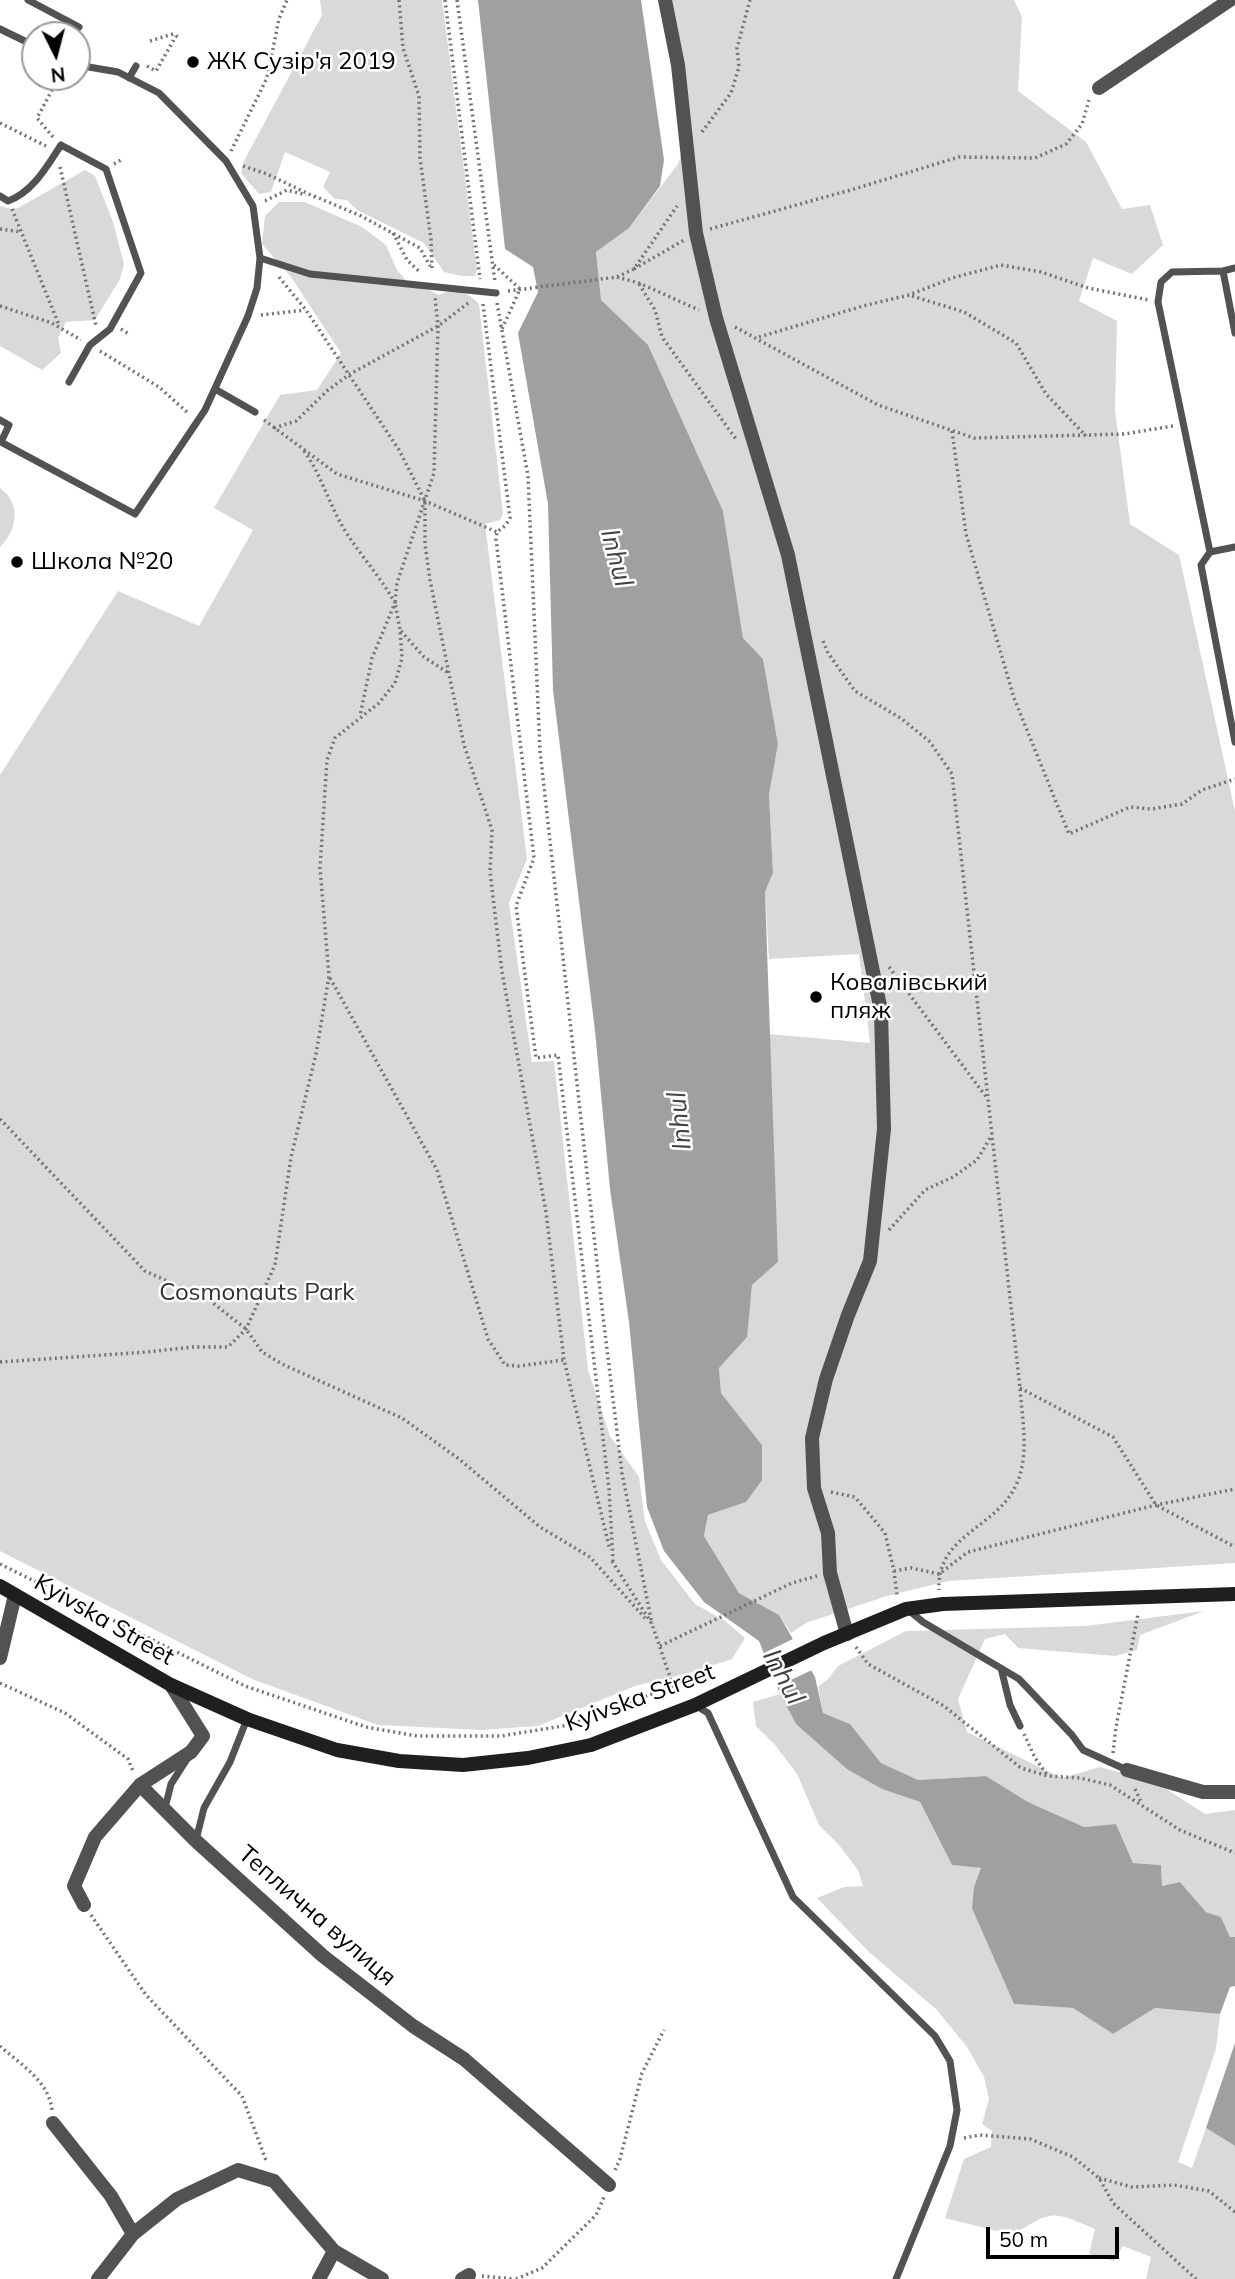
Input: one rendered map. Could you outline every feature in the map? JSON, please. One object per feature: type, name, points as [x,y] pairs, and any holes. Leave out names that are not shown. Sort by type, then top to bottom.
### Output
[{"type":"street","points":[[665,0],[678,65],[696,233],[716,318],[788,555],[881,1011],[884,1129],[870,1261],[835,1354],[812,1438],[814,1488],[828,1533],[830,1573],[847,1633]]},
{"type":"street","points":[[1099,88],[1230,0]]},
{"type":"street","name":"Kyivska Street","points":[[0,1586],[172,1685],[247,1719],[337,1750],[399,1761],[463,1765],[528,1758],[591,1745],[695,1705],[824,1643],[906,1609],[943,1604],[1235,1594]]},
{"type":"street","points":[[0,1658],[15,1595]]},
{"type":"street","points":[[84,1905],[74,1886],[95,1837],[140,1785],[191,1752],[203,1737],[172,1685]]},
{"type":"street","points":[[1127,1770],[1203,1792],[1235,1792]]},
{"type":"street","name":"Теплична вулиця","points":[[140,1785],[196,1841],[323,1956],[413,2026],[464,2059],[609,2185]]},
{"type":"street","points":[[53,2123],[111,2196],[133,2234]]},
{"type":"street","points":[[98,2279],[133,2234],[177,2199],[238,2170],[274,2181],[334,2251],[382,2279]]},
{"type":"street","points":[[319,2279],[334,2251]]},
{"type":"lane","points":[[28,0],[68,21]]},
{"type":"lane","points":[[0,29],[21,39]]},
{"type":"lane","points":[[129,78],[136,66]]},
{"type":"lane","points":[[0,420],[9,425],[1,442],[135,514],[199,422],[248,316],[257,288],[260,258],[253,206],[226,161],[159,93],[118,72],[91,67]]},
{"type":"lane","points":[[0,196],[8,201],[16,198],[37,180],[59,148],[106,169],[141,273],[110,329],[90,345],[69,382]]},
{"type":"lane","points":[[260,258],[310,274],[496,293]]},
{"type":"lane","points":[[1210,552],[1158,302],[1161,282],[1172,272],[1223,271],[1235,268]]},
{"type":"lane","points":[[1223,271],[1235,333]]},
{"type":"lane","points":[[215,389],[255,412]]},
{"type":"lane","points":[[1235,547],[1210,552],[1201,565],[1235,741]]},
{"type":"lane","points":[[906,1609],[1019,1679],[1072,1734],[1083,1750],[1127,1770]]},
{"type":"lane","points":[[1000,1668],[1010,1705],[1020,1726]]},
{"type":"lane","points":[[695,1705],[708,1713],[793,1897],[935,2036],[950,2062],[957,2110],[950,2146],[896,2279]]},
{"type":"lane","points":[[196,1841],[204,1808],[230,1762],[247,1719]]},
{"type":"lane","points":[[165,1808],[171,1784],[191,1752]]},
{"type":"path","points":[[287,0],[279,19],[267,78],[226,161],[267,174],[393,233],[420,248],[432,270]]},
{"type":"path","points":[[0,1362],[193,1347],[228,1347],[246,1329],[275,1265],[291,1157],[316,1054],[329,976],[320,867],[327,760],[335,738],[379,703],[395,683],[402,658],[395,603],[397,583],[434,474],[438,326],[431,240],[420,158],[419,96],[403,48],[399,0]]},
{"type":"path","points":[[445,0],[510,518],[506,525],[497,531],[496,539],[534,858],[516,906],[536,1058],[558,1055],[609,1489],[612,1561]]},
{"type":"path","points":[[457,0],[496,293],[528,476],[540,751],[622,1473],[652,1624],[673,1686],[695,1705]]},
{"type":"path","points":[[699,136],[731,93],[739,67],[737,48],[750,0]]},
{"type":"path","points":[[150,41],[173,34],[178,37],[158,67]]},
{"type":"path","points":[[496,293],[617,277],[696,233],[960,157],[1035,158],[1066,144],[1082,124],[1089,98],[1099,88]]},
{"type":"path","points":[[51,91],[37,118],[59,148],[99,338]]},
{"type":"path","points":[[0,123],[59,148]]},
{"type":"path","points":[[253,206],[288,190],[315,197]]},
{"type":"path","points":[[8,201],[60,328]]},
{"type":"path","points":[[634,269],[678,205]]},
{"type":"path","points":[[0,229],[21,232]]},
{"type":"path","points":[[393,233],[407,260],[434,285]]},
{"type":"path","points":[[260,258],[292,290],[350,374],[399,450],[425,501],[427,556],[449,674],[464,745],[492,830],[490,872],[502,972],[542,1188],[564,1360],[612,1561],[652,1624]]},
{"type":"path","points":[[758,337],[909,295],[952,278],[1001,265],[1041,272],[1087,288],[1158,302]]},
{"type":"path","points":[[617,277],[639,283],[758,337],[878,405],[974,438],[1124,434],[1184,424]]},
{"type":"path","points":[[639,283],[655,310],[662,337],[743,450]]},
{"type":"path","points":[[274,428],[296,421],[328,390],[350,374],[438,326],[482,291]]},
{"type":"path","points":[[909,295],[964,312],[1016,343],[1046,394],[1086,436]]},
{"type":"path","points":[[0,306],[52,323],[130,367],[159,387],[199,422]]},
{"type":"path","points":[[248,316],[306,310]]},
{"type":"path","points":[[255,412],[337,474],[425,501],[497,531]]},
{"type":"path","points":[[952,430],[966,534],[999,648],[1014,698],[1069,834],[1130,807],[1151,809],[1182,804],[1202,790],[1235,779]]},
{"type":"path","points":[[303,450],[312,462],[345,530],[395,603]]},
{"type":"path","points":[[360,718],[372,658],[395,603]]},
{"type":"path","points":[[400,630],[424,657],[449,674]]},
{"type":"path","points":[[823,641],[828,653],[855,691],[902,719],[930,742],[952,774],[993,1134],[1024,1450],[1017,1483],[1005,1505],[948,1553],[939,1574],[943,1604]]},
{"type":"path","points":[[884,961],[988,1100]]},
{"type":"path","points":[[329,976],[437,1170],[488,1339],[505,1366],[564,1360]]},
{"type":"path","points":[[0,1119],[145,1271],[209,1300],[246,1329],[262,1352],[284,1365],[402,1418],[459,1459],[540,1527],[590,1557],[652,1624]]},
{"type":"path","points":[[883,1237],[925,1190],[953,1177],[977,1160],[993,1134]]},
{"type":"path","points":[[1020,1388],[1113,1437],[1156,1505],[1235,1547]]},
{"type":"path","points":[[814,1488],[855,1497],[884,1533],[894,1570],[897,1598],[906,1609]]},
{"type":"path","points":[[894,1570],[911,1568],[939,1574],[968,1552],[1156,1505],[1235,1489]]},
{"type":"path","points":[[0,1563],[245,1686],[366,1727],[417,1736],[501,1736],[569,1725],[673,1686]]},
{"type":"path","points":[[660,1646],[806,1578]]},
{"type":"path","points":[[1138,1614],[1113,1755],[1127,1770],[1143,1806]]},
{"type":"path","points":[[847,1633],[868,1664],[944,1706],[1021,1768],[1048,1776],[1080,1778],[1110,1785],[1180,1830],[1235,1853]]},
{"type":"path","points":[[0,1683],[65,1713],[128,1759],[140,1785]]},
{"type":"path","points":[[1020,1726],[1035,1758],[1048,1776]]},
{"type":"path","points":[[84,1905],[146,1995],[242,2096],[274,2181]]},
{"type":"path","points":[[0,2046],[41,2082],[51,2100],[53,2123]]},
{"type":"path","points":[[967,2136],[1030,2139],[1073,2157],[1100,2178],[1132,2187],[1174,2185],[1209,2191],[1235,2212]]},
{"type":"path","points":[[1100,2178],[1113,2203],[1196,2279]]},
{"type":"path","points":[[466,2277],[514,2279]]},
{"type":"green space","points":[[320,0],[442,0],[477,270],[475,276],[444,272],[424,243],[357,210],[347,200],[335,199],[323,187],[330,172],[285,152],[271,192],[259,194],[241,173],[244,161],[322,15]]},
{"type":"green space","points":[[672,0],[1014,0],[1022,17],[1018,91],[1086,142],[1122,209],[1150,205],[1163,245],[1132,274],[1093,258],[1079,301],[1117,321],[1115,411],[1130,524],[1179,555],[1235,811],[1235,1563],[948,1581],[887,1596],[806,1623],[791,1633],[779,1615],[739,1593],[704,1536],[708,1515],[746,1502],[762,1445],[721,1393],[719,1368],[746,1337],[752,1285],[778,1262],[768,1034],[870,1043],[859,954],[769,959],[765,892],[773,873],[769,795],[778,744],[763,659],[743,638],[723,511],[648,346],[601,301],[596,252],[629,228],[678,164],[691,125]]},
{"type":"green space","points":[[85,170],[95,176],[113,222],[124,264],[120,279],[95,320],[66,322],[58,338],[61,353],[42,370],[0,346],[0,206],[18,208]]},
{"type":"green space","name":"Cosmonauts Park","points":[[279,202],[305,202],[362,227],[386,245],[397,270],[411,286],[426,288],[439,295],[460,292],[479,304],[503,514],[500,520],[485,524],[527,859],[509,903],[532,1062],[554,1061],[588,1370],[610,1436],[639,1477],[645,1521],[661,1560],[695,1604],[725,1621],[745,1638],[732,1659],[635,1686],[538,1726],[481,1730],[378,1725],[252,1679],[0,1551],[0,775],[118,591],[199,626],[253,530],[214,508],[280,395],[317,390],[341,353],[291,277],[262,244],[265,216]]},
{"type":"green space","points":[[0,488],[11,501],[15,517],[11,533],[0,547]]},
{"type":"green space","points":[[1204,1611],[1140,1635],[1137,1650],[1115,1656],[1018,1648],[1005,1634],[985,1639],[958,1699],[967,1732],[1062,1778],[1100,1767],[1157,1783],[1205,1814],[1235,1810],[1235,1937],[1230,1937],[1221,1917],[1206,1912],[1180,1882],[1162,1886],[1161,1865],[1133,1863],[1116,1824],[1084,1827],[1028,1802],[986,1776],[918,1780],[881,1763],[850,1724],[823,1713],[818,1687],[838,1666],[906,1631],[1085,1626]]},
{"type":"green space","points":[[780,1694],[796,1724],[882,1789],[920,1802],[952,1865],[982,1868],[974,1887],[995,1960],[1014,2004],[1073,2008],[1113,2034],[1155,2008],[1220,2014],[1216,2049],[1178,2162],[1192,2168],[1206,2128],[1235,2146],[1235,2279],[1146,2279],[1151,2257],[1123,2246],[1114,2261],[1089,2254],[1095,2229],[1061,2216],[1045,2217],[1013,2235],[945,2218],[964,2159],[991,2147],[992,2131],[982,2124],[989,2099],[984,2077],[967,2047],[937,2010],[869,1952],[817,1898],[844,1887],[863,1886],[858,1870],[819,1825],[797,1774],[775,1745],[756,1726],[753,1702]]},
{"type":"water","name":"Inhul","points":[[478,0],[641,0],[664,160],[660,186],[629,228],[596,252],[601,300],[648,345],[723,511],[743,638],[763,659],[778,744],[769,795],[773,873],[765,892],[778,1262],[752,1285],[747,1337],[719,1368],[721,1393],[762,1445],[762,1480],[746,1502],[708,1515],[704,1536],[739,1593],[779,1615],[815,1677],[823,1713],[850,1724],[881,1763],[918,1780],[986,1776],[1028,1802],[1084,1827],[1116,1824],[1133,1863],[1161,1865],[1162,1886],[1180,1882],[1206,1912],[1221,1917],[1230,1937],[1235,1937],[1235,1986],[1230,1987],[1220,2014],[1155,2008],[1113,2034],[1073,2008],[1014,2004],[972,1908],[974,1887],[981,1868],[952,1865],[920,1802],[882,1789],[847,1769],[796,1724],[780,1694],[759,1641],[704,1602],[664,1551],[647,1507],[629,1322],[610,1189],[595,1031],[553,690],[548,504],[518,333],[538,292],[533,267],[505,249]]},
{"type":"water","points":[[1235,2043],[1235,2146],[1206,2128]]},
{"type":"pier","points":[[797,1637],[814,1669],[774,1688],[760,1655]]},
{"type":"place","name":"ЖК Сузір'я 2019","points":[[193,62]]},
{"type":"place","name":"Школа №20","points":[[17,562]]},
{"type":"place","name":"Ковалівський пляж","points":[[816,997]]}]
